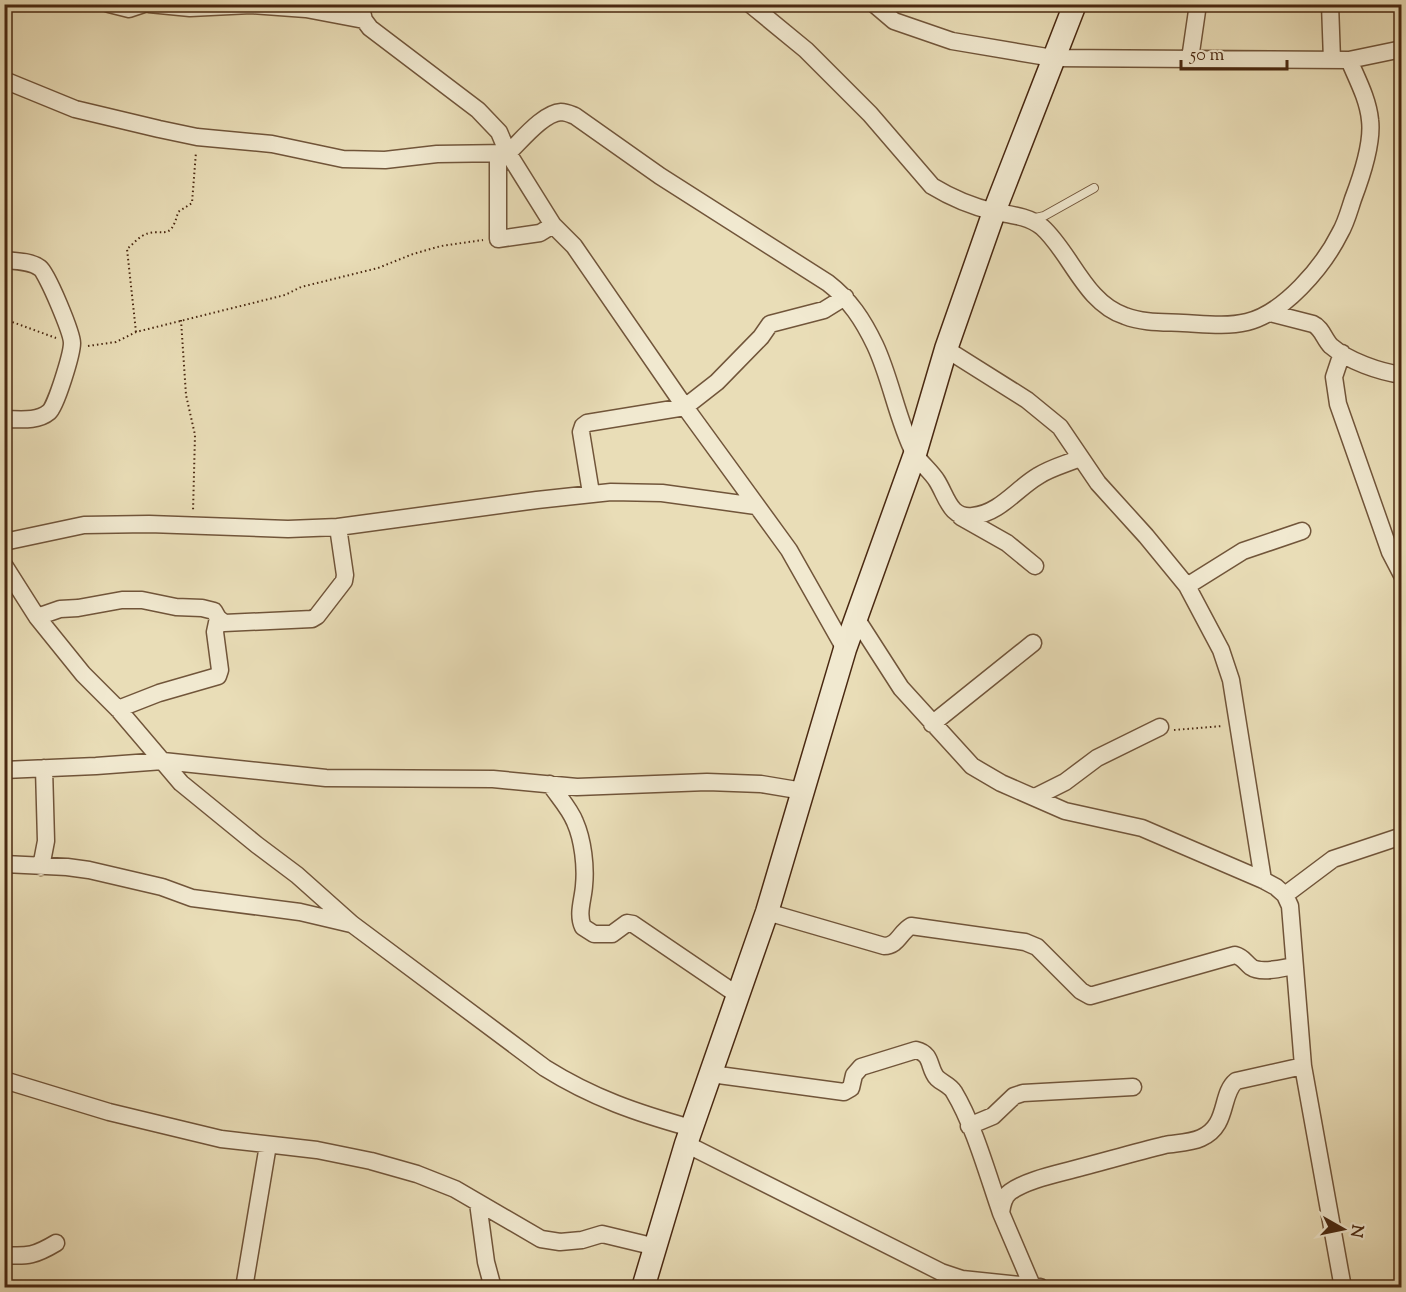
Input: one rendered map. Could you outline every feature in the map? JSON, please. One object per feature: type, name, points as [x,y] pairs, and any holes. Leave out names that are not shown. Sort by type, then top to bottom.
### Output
[{"type":"street","points":[[109,4],[129,9],[144,4]]},
{"type":"street","points":[[149,4],[190,9],[251,5],[362,12],[375,32],[478,110],[499,132],[503,154],[498,238],[540,233],[553,225]]},
{"type":"street","points":[[750,4],[806,50],[870,114],[932,186],[945,194],[994,212],[1030,219],[1043,228],[1096,296],[1109,308],[1123,316],[1140,321],[1224,325],[1247,322],[1270,313],[1291,296],[1326,256],[1341,232],[1358,187],[1371,135],[1365,99],[1349,60]]},
{"type":"street","points":[[874,4],[894,21],[952,41],[1053,58],[1349,60],[1401,49]]},
{"type":"street","points":[[643,1287],[688,1136],[767,912],[845,649],[915,454],[946,349],[994,212],[1075,4]]},
{"type":"street","points":[[1190,59],[1198,4]]},
{"type":"street","points":[[1330,4],[1332,60]]},
{"type":"street","points":[[4,80],[75,109],[197,137],[272,144],[344,159],[385,160],[468,152],[503,154],[544,118],[557,112],[575,116],[660,176],[828,283],[845,297],[855,309],[875,346],[915,454],[936,479],[952,511],[1007,543],[1035,566]]},
{"type":"street","points":[[503,154],[553,225],[574,246],[685,407],[789,550],[845,649]]},
{"type":"street","points":[[4,260],[29,262],[42,269],[70,328],[73,344],[57,400],[49,412],[35,419],[4,419]]},
{"type":"street","points":[[591,493],[581,432],[583,426],[587,423],[685,407],[717,382],[771,324],[824,310],[845,297]]},
{"type":"street","points":[[1270,313],[1317,326],[1330,345],[1342,353],[1384,373],[1401,375]]},
{"type":"street","points":[[946,349],[1027,400],[1060,427],[1098,483],[1146,536],[1186,586],[1221,650],[1231,680],[1263,880]]},
{"type":"street","points":[[1342,353],[1334,377],[1338,404],[1390,552],[1401,575]]},
{"type":"street","points":[[962,517],[989,512],[1015,495],[1039,474],[1080,458]]},
{"type":"street","points":[[4,542],[84,525],[288,529],[338,527],[591,493],[635,491],[662,493],[756,506]]},
{"type":"street","points":[[37,617],[60,609],[122,600],[142,600],[214,611],[224,623],[312,619],[317,616],[344,581],[338,527]]},
{"type":"street","points":[[1186,586],[1244,551],[1302,531]]},
{"type":"street","points":[[4,565],[37,617],[83,674],[118,709],[181,783],[297,875],[352,924],[544,1068],[574,1086],[688,1136],[941,1272],[962,1279],[1036,1287]]},
{"type":"street","points":[[118,709],[159,693],[218,676],[220,670],[214,632],[218,618]]},
{"type":"street","points":[[856,618],[901,688],[972,766],[1000,783],[1065,811],[1142,828],[1263,880],[1285,895],[1293,921],[1294,966],[1303,1066],[1343,1287]]},
{"type":"street","points":[[932,724],[1033,643]]},
{"type":"street","points":[[1035,797],[1065,782],[1097,758],[1160,727]]},
{"type":"street","points":[[4,770],[163,761],[326,778],[465,778],[518,780],[577,787],[707,782],[761,784],[803,791]]},
{"type":"street","points":[[41,867],[46,841],[44,768]]},
{"type":"street","points":[[550,783],[575,820],[579,833],[584,869],[580,914],[583,927],[594,934],[612,934],[627,923],[633,924],[739,996]]},
{"type":"street","points":[[1285,895],[1333,860],[1401,836]]},
{"type":"street","points":[[4,864],[89,870],[162,887],[192,898],[300,912],[352,924]]},
{"type":"street","points":[[767,912],[884,946],[891,946],[911,926],[1025,942],[1036,947],[1081,991],[1090,996],[1235,955],[1240,956],[1252,968],[1262,970],[1294,966]]},
{"type":"street","points":[[711,1074],[844,1092],[851,1088],[854,1075],[861,1067],[916,1050],[927,1055],[935,1076],[954,1091],[1001,1213],[1036,1287]]},
{"type":"street","points":[[1001,1213],[1003,1201],[1009,1192],[1040,1179],[1201,1138],[1218,1122],[1224,1111],[1229,1091],[1236,1081],[1303,1066]]},
{"type":"street","points":[[4,1080],[109,1112],[198,1134],[221,1139],[317,1150],[435,1180],[542,1239],[560,1242],[582,1240],[602,1234],[656,1246]]},
{"type":"street","points":[[969,1126],[993,1116],[1014,1096],[1023,1093],[1133,1087]]},
{"type":"street","points":[[244,1287],[268,1145]]},
{"type":"street","points":[[478,1203],[486,1262],[493,1287]]},
{"type":"street","points":[[4,1255],[38,1254],[56,1243]]},
{"type":"lane","points":[[1030,219],[1044,216],[1094,189]]},
{"type":"path","points":[[136,332],[127,249],[144,235],[169,232],[175,226],[178,212],[192,203],[197,137]]},
{"type":"path","points":[[4,320],[73,344],[89,346],[116,342],[136,332],[285,295],[301,287],[378,268],[441,246],[498,238]]},
{"type":"path","points":[[181,320],[186,395],[195,435],[193,526]]},
{"type":"path","points":[[1160,727],[1172,731],[1237,724]]}]
